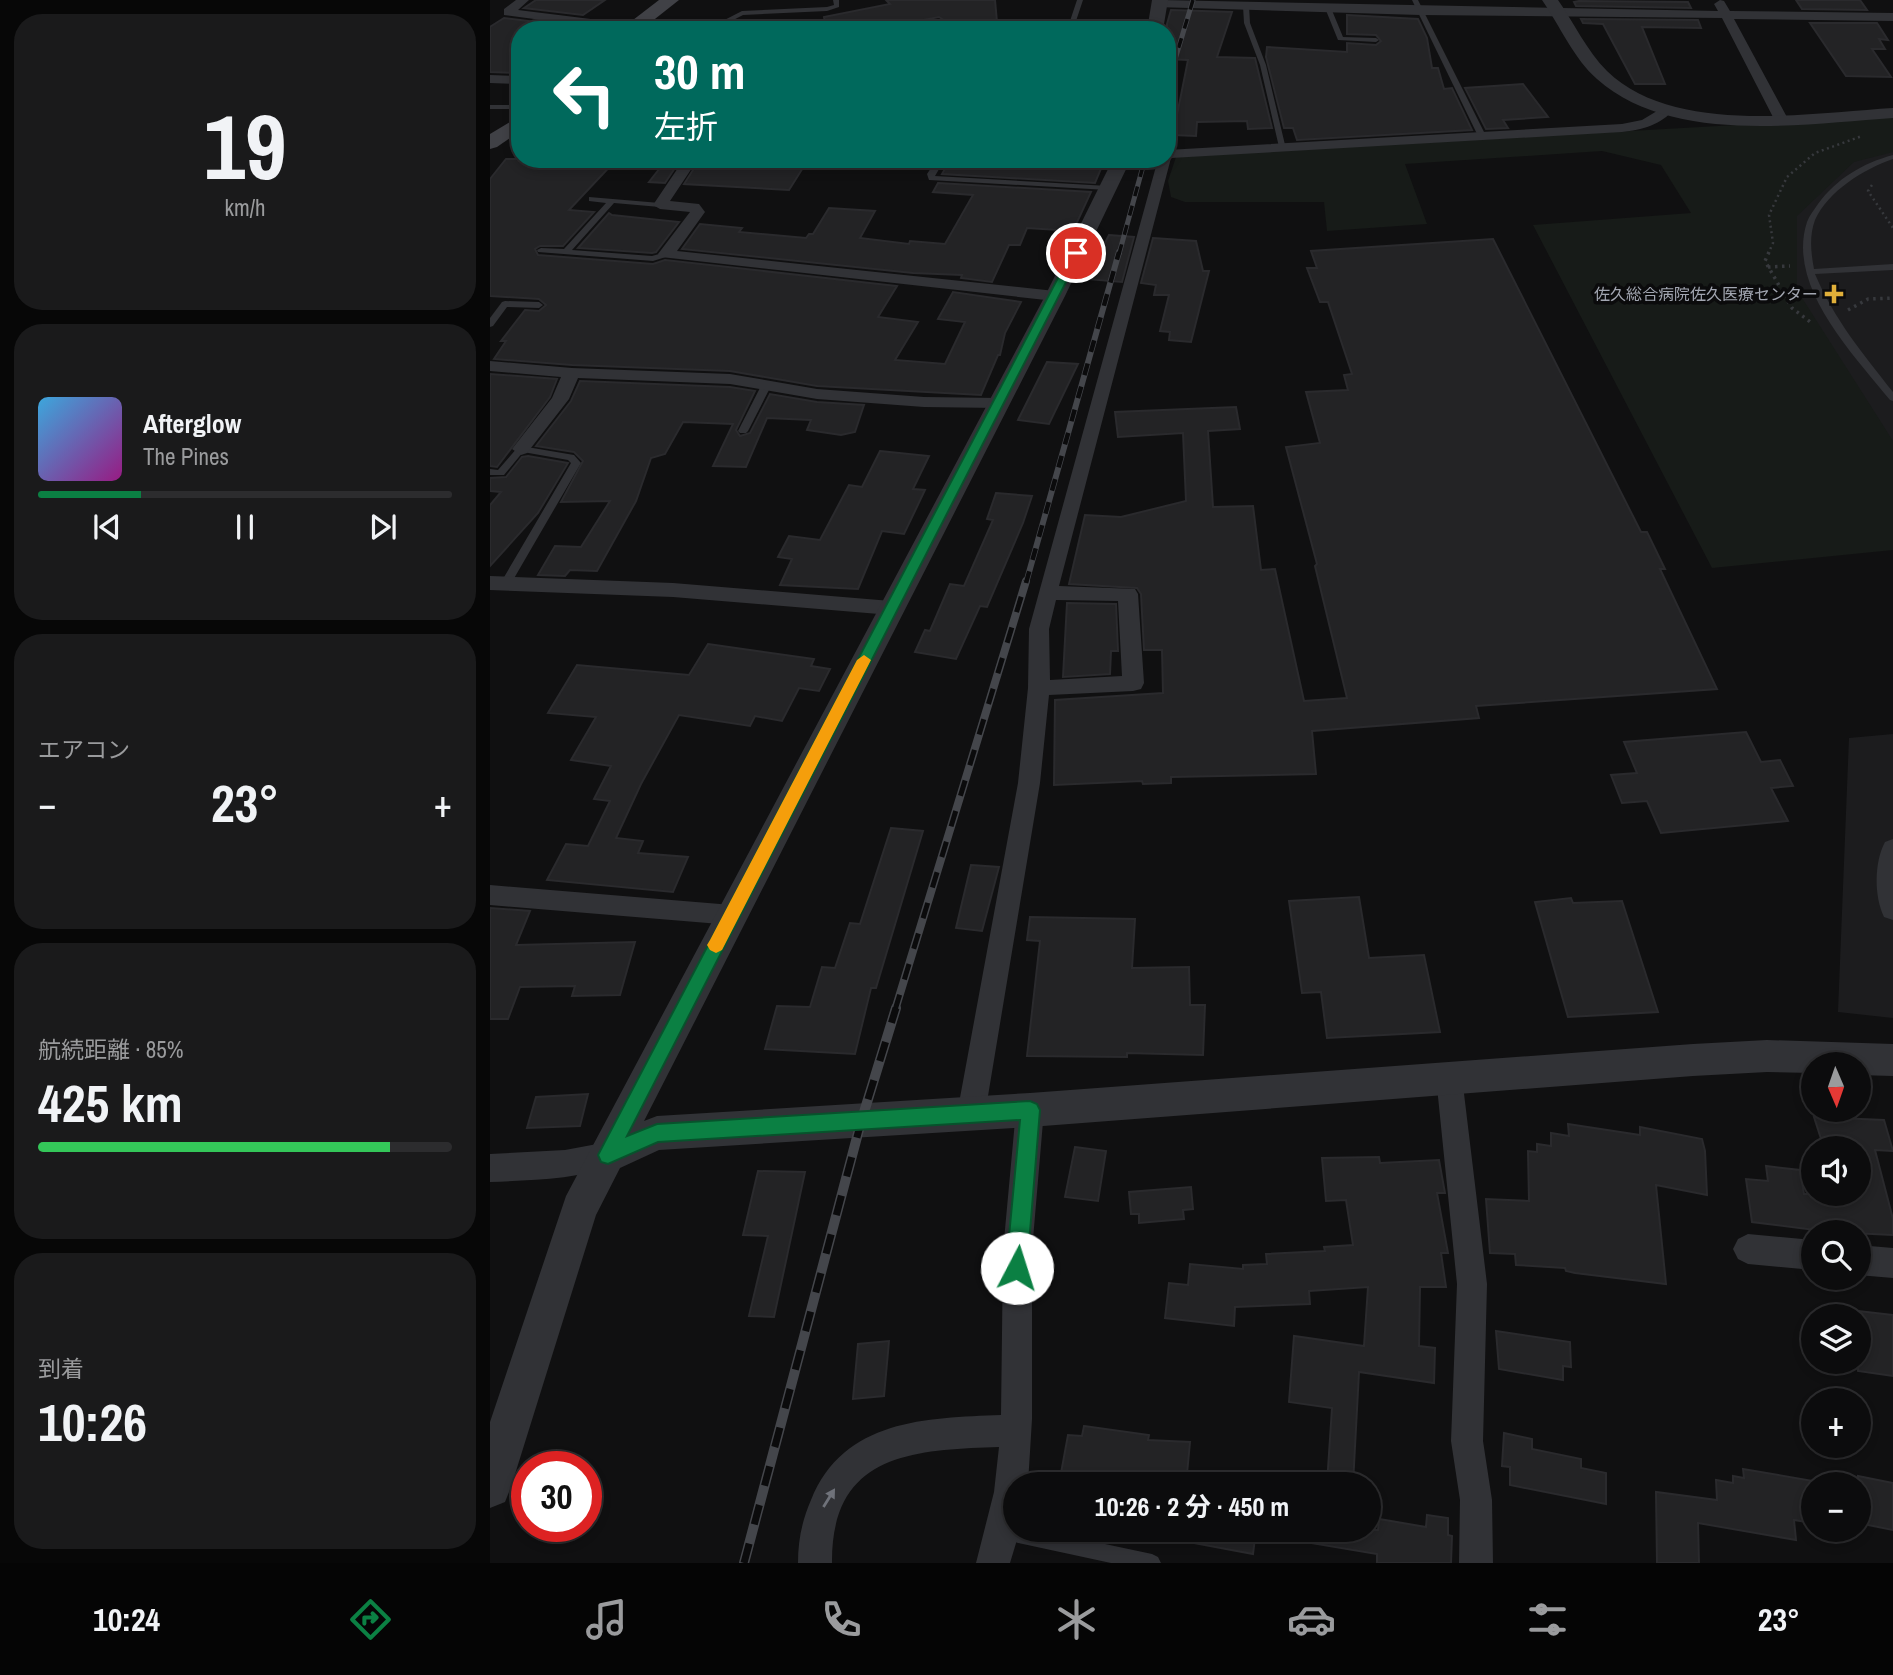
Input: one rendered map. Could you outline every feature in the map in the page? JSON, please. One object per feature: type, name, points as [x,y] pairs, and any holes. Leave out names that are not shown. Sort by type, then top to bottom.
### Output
[{"type":"main road","points":[[641,21],[670,0]]},
{"type":"main road","points":[[662,21],[691,0]]},
{"type":"main road","points":[[490,128],[511,113]]},
{"type":"main road","points":[[490,143],[511,128]]},
{"type":"street","points":[[523,0],[508,12],[573,21]]},
{"type":"street","points":[[1718,0],[1781,119]]},
{"type":"street","points":[[1873,0],[1888,17],[1893,30]]},
{"type":"street","points":[[1157,21],[1160,2],[1328,8],[1417,5],[1554,7],[1726,15],[1888,17]]},
{"type":"street","points":[[1554,7],[1594,65],[1611,83],[1642,100],[1667,109],[1714,118],[1781,119],[1893,113]]},
{"type":"street","points":[[490,79],[511,80]]},
{"type":"street","points":[[1176,153],[1633,127],[1657,118],[1667,109]]},
{"type":"street","points":[[660,205],[685,168]]},
{"type":"street","points":[[490,1487],[579,1209],[1055,296],[1118,168]]},
{"type":"street","points":[[971,1114],[1029,783],[1039,688],[1039,629],[1163,168]]},
{"type":"street","points":[[660,205],[694,207],[698,210],[666,254],[1055,296]]},
{"type":"street","points":[[490,366],[572,373],[730,379],[817,394],[961,404],[999,403]]},
{"type":"street","points":[[521,449],[560,399],[572,373]]},
{"type":"street","points":[[498,584],[673,590],[891,608]]},
{"type":"street","points":[[1039,688],[1133,683],[1128,594],[1047,593]]},
{"type":"street","points":[[1893,849],[1889,892],[1893,910]]},
{"type":"street","points":[[490,895],[732,915]]},
{"type":"street","points":[[490,1168],[587,1162],[657,1133],[1030,1110],[1448,1077],[1767,1056],[1893,1060]]},
{"type":"street","points":[[1448,1077],[1472,1284],[1467,1441],[1476,1500],[1476,1563]]},
{"type":"street","points":[[1016,1472],[1017,1268],[1030,1110]]},
{"type":"street","points":[[1748,1249],[1801,1254]]},
{"type":"street","points":[[1871,1261],[1893,1263]]},
{"type":"street","points":[[815,1563],[814,1548],[821,1511],[842,1477],[869,1452],[912,1439],[1016,1431]]},
{"type":"street","points":[[993,1563],[1003,1534]]},
{"type":"lane","points":[[726,21],[742,13],[827,9],[837,6],[836,0]]},
{"type":"lane","points":[[1073,21],[1080,0]]},
{"type":"lane","points":[[1417,5],[1482,136]]},
{"type":"lane","points":[[1246,6],[1247,23],[1263,65],[1283,147]]},
{"type":"lane","points":[[1328,8],[1340,39],[1376,40]]},
{"type":"lane","points":[[490,107],[511,107]]},
{"type":"lane","points":[[1893,157],[1874,163],[1844,181],[1812,214],[1805,237],[1806,258],[1814,287],[1826,308],[1893,398]]},
{"type":"lane","points":[[935,168],[931,174],[932,178],[1108,188]]},
{"type":"lane","points":[[592,199],[660,205]]},
{"type":"lane","points":[[566,252],[612,201]]},
{"type":"lane","points":[[541,250],[653,259],[666,254]]},
{"type":"lane","points":[[1810,272],[1893,267]]},
{"type":"lane","points":[[490,324],[505,304],[540,305]]},
{"type":"lane","points":[[744,431],[767,384]]},
{"type":"lane","points":[[490,472],[500,473],[521,449],[571,457],[576,463],[498,584]]},
{"type":"lane","points":[[1055,1542],[1152,1563]]},
{"type":"path","points":[[1873,182],[1868,191],[1893,228]]},
{"type":"path","points":[[1768,267],[1790,265]]},
{"type":"path","points":[[1843,313],[1868,299],[1893,298]]},
{"type":"shaded area","points":[[1893,116],[1893,152],[1854,162],[1797,216],[1797,290],[1893,441],[1893,550],[1712,568],[1533,225],[1691,213],[1661,165],[1602,151],[1405,164],[1427,224],[1327,231],[1324,202],[1185,202],[1171,197],[1168,181],[1172,168],[1176,168],[1176,157]]},
{"type":"shaded area","name":"佐久総合病院佐久医療センター","points":[[1893,119],[1893,455],[1655,132]]},
{"type":"shaded area","points":[[1893,734],[1893,1018],[1838,1012],[1849,738]]},
{"type":"building","points":[[536,0],[605,0],[583,15],[524,8]]},
{"type":"building","points":[[886,0],[995,0],[997,21],[945,21],[939,17],[918,21],[825,21],[824,17],[890,4]]},
{"type":"building","points":[[1796,0],[1860,0],[1867,10],[1802,9]]},
{"type":"building","points":[[1574,2],[1688,2],[1691,8],[1576,6]]},
{"type":"building","points":[[1171,10],[1232,12],[1217,57],[1255,58],[1272,128],[1248,129],[1247,121],[1197,122],[1196,136],[1176,135],[1176,120],[1188,60],[1176,59],[1176,21],[1168,21]]},
{"type":"building","points":[[1347,15],[1418,19],[1427,38],[1432,68],[1438,68],[1444,89],[1452,88],[1472,130],[1297,140],[1293,128],[1284,128],[1266,57],[1267,47],[1347,52],[1347,43],[1376,45],[1381,41],[1376,35],[1347,34]]},
{"type":"building","points":[[504,18],[528,21],[511,21],[511,73],[490,72],[490,27]]},
{"type":"building","points":[[1581,19],[1698,20],[1701,28],[1642,27],[1665,84],[1635,84],[1603,24],[1583,23]]},
{"type":"building","points":[[1810,23],[1877,23],[1888,40],[1879,39],[1885,49],[1872,49],[1891,77],[1846,76]]},
{"type":"building","points":[[1523,84],[1548,117],[1503,120],[1508,128],[1486,129],[1465,88]]},
{"type":"building","points":[[506,159],[511,159],[511,168],[609,168],[569,210],[594,212],[563,246],[540,246],[535,249],[538,255],[653,264],[665,260],[897,286],[878,317],[918,322],[895,360],[945,364],[965,322],[938,319],[953,292],[1021,302],[1005,333],[1000,355],[981,395],[817,386],[730,371],[494,359],[506,341],[501,341],[525,310],[539,311],[546,305],[539,299],[490,296],[490,179]]},
{"type":"building","points":[[660,168],[675,168],[665,183],[649,182]]},
{"type":"building","points":[[694,168],[803,168],[789,190],[684,184]]},
{"type":"building","points":[[945,168],[1101,168],[1095,183],[942,174]]},
{"type":"building","points":[[938,183],[1091,192],[1073,231],[1027,228],[1020,245],[1009,245],[992,282],[961,278],[962,275],[913,273],[682,249],[700,224],[742,228],[739,232],[806,238],[813,234],[829,208],[875,211],[860,238],[909,244],[910,241],[945,244],[973,195],[933,192]]},
{"type":"building","points":[[609,213],[679,222],[656,252],[578,248]]},
{"type":"building","points":[[1109,235],[1134,237],[1122,282],[1086,279]]},
{"type":"building","points":[[1153,238],[1196,241],[1203,271],[1209,271],[1191,342],[1169,340],[1170,332],[1160,331],[1169,295],[1154,295],[1156,285],[1141,283]]},
{"type":"building","points":[[1493,239],[1641,532],[1647,532],[1665,569],[1660,569],[1717,689],[1476,706],[1479,718],[1312,731],[1316,774],[1171,777],[1171,783],[1143,784],[1142,781],[1054,785],[1055,700],[1163,693],[1162,650],[1144,650],[1141,594],[1137,588],[1069,584],[1085,515],[1121,517],[1186,501],[1183,433],[1118,437],[1115,412],[1236,407],[1240,429],[1208,431],[1213,507],[1253,506],[1261,570],[1275,569],[1304,701],[1347,698],[1315,566],[1317,564],[1286,447],[1320,443],[1306,392],[1348,390],[1344,375],[1352,374],[1328,302],[1320,302],[1307,268],[1317,268],[1311,251]]},
{"type":"building","points":[[1047,362],[1078,364],[1049,424],[1018,420]]},
{"type":"building","points":[[490,374],[557,379],[550,397],[497,467],[490,466]]},
{"type":"building","points":[[580,381],[730,387],[755,391],[736,430],[740,436],[750,433],[770,394],[817,402],[864,405],[855,432],[841,435],[807,430],[811,420],[767,418],[746,467],[713,466],[733,424],[683,422],[665,454],[651,458],[636,501],[597,571],[570,570],[565,576],[538,575],[555,546],[581,547],[610,501],[561,502],[583,461],[574,452],[536,446],[571,401]]},
{"type":"building","points":[[880,451],[929,456],[913,489],[925,490],[904,534],[882,531],[858,589],[780,585],[792,559],[778,557],[789,536],[820,540],[849,485],[862,487]]},
{"type":"building","points":[[522,457],[568,463],[538,513],[490,566],[490,505],[501,492],[490,491],[490,478],[506,477]]},
{"type":"building","points":[[996,493],[1032,496],[987,607],[980,606],[956,659],[915,652],[925,630],[930,631],[950,584],[964,586],[993,520],[987,519]]},
{"type":"building","points":[[1067,603],[1116,604],[1118,651],[1111,651],[1110,674],[1063,677]]},
{"type":"building","points":[[708,644],[814,659],[811,666],[830,669],[819,691],[799,688],[782,721],[755,716],[750,726],[679,715],[641,784],[616,838],[643,841],[638,853],[688,857],[673,892],[547,880],[566,844],[588,846],[610,801],[594,799],[611,766],[571,760],[596,717],[548,713],[577,665],[689,675]]},
{"type":"building","points":[[1746,732],[1761,762],[1780,760],[1793,786],[1771,788],[1788,821],[1661,833],[1647,801],[1622,803],[1611,775],[1637,773],[1624,742]]},
{"type":"building","points":[[891,828],[923,831],[876,988],[871,988],[855,1054],[765,1049],[777,1006],[810,1007],[822,967],[835,968],[850,923],[860,924]]},
{"type":"building","points":[[971,865],[999,867],[982,931],[956,928]]},
{"type":"building","points":[[1359,897],[1369,958],[1424,955],[1440,1032],[1327,1038],[1321,992],[1302,993],[1289,901]]},
{"type":"building","points":[[1571,898],[1573,903],[1622,901],[1658,1012],[1568,1017],[1535,902]]},
{"type":"building","points":[[490,908],[530,911],[516,945],[635,942],[620,995],[572,996],[575,986],[520,987],[508,1019],[490,1019]]},
{"type":"building","points":[[1030,917],[1135,919],[1132,968],[1189,967],[1190,1005],[1205,1005],[1203,1055],[1127,1053],[1127,1057],[1027,1056],[1040,941],[1027,940]]},
{"type":"building","points":[[588,1094],[580,1126],[527,1128],[536,1097]]},
{"type":"building","points":[[1884,1120],[1893,1151],[1875,1150],[1893,1219],[1893,1235],[1871,1234],[1871,1220],[1801,1220],[1801,1228],[1752,1222],[1746,1179],[1768,1181],[1766,1166],[1800,1170],[1801,1206],[1871,1206],[1871,1136],[1820,1136],[1816,1122]]},
{"type":"building","points":[[1568,1124],[1640,1135],[1640,1127],[1702,1139],[1707,1195],[1656,1185],[1666,1284],[1575,1273],[1566,1271],[1565,1268],[1516,1265],[1515,1254],[1490,1253],[1486,1199],[1529,1201],[1528,1151],[1537,1152],[1537,1144],[1551,1146],[1551,1133],[1569,1136]]},
{"type":"building","points":[[1075,1147],[1106,1151],[1098,1201],[1065,1197]]},
{"type":"building","points":[[1379,1157],[1380,1163],[1439,1160],[1445,1193],[1437,1193],[1448,1253],[1441,1253],[1446,1287],[1420,1287],[1419,1346],[1435,1348],[1434,1383],[1359,1372],[1354,1472],[1328,1472],[1332,1408],[1289,1402],[1294,1336],[1364,1346],[1368,1287],[1309,1291],[1310,1304],[1235,1307],[1234,1326],[1165,1318],[1169,1283],[1188,1285],[1190,1264],[1243,1269],[1243,1265],[1267,1264],[1266,1254],[1325,1251],[1324,1247],[1353,1245],[1346,1200],[1326,1201],[1322,1158]]},
{"type":"building","points":[[758,1171],[805,1172],[774,1317],[749,1316],[768,1236],[743,1235]]},
{"type":"building","points":[[1191,1187],[1193,1209],[1183,1210],[1184,1219],[1139,1223],[1139,1214],[1131,1214],[1129,1192]]},
{"type":"building","points":[[1871,1312],[1893,1315],[1893,1376],[1871,1373]]},
{"type":"building","points":[[1496,1331],[1570,1342],[1571,1367],[1563,1366],[1563,1380],[1499,1369]]},
{"type":"building","points":[[889,1341],[884,1396],[853,1399],[858,1344]]},
{"type":"building","points":[[1084,1426],[1149,1435],[1148,1440],[1190,1442],[1187,1472],[1061,1472],[1068,1435],[1082,1436]]},
{"type":"building","points":[[1504,1433],[1532,1439],[1532,1449],[1581,1459],[1581,1468],[1606,1473],[1606,1504],[1510,1485],[1510,1467],[1502,1466]]},
{"type":"building","points":[[1743,1469],[1801,1479],[1801,1521],[1794,1520],[1796,1540],[1698,1523],[1699,1563],[1657,1563],[1656,1492],[1717,1500],[1716,1480],[1733,1483],[1733,1476],[1744,1478]]},
{"type":"building","points":[[1871,1479],[1893,1483],[1893,1530],[1871,1526]]},
{"type":"building","points":[[1427,1515],[1448,1518],[1448,1535],[1452,1536],[1451,1563],[1377,1563],[1377,1554],[1305,1542],[1381,1542],[1381,1519],[1426,1527]]},
{"type":"building","points":[[1188,1542],[1254,1542],[1253,1554]]},
{"type":"railway","points":[[1176,56],[1193,0]]},
{"type":"railway","points":[[1119,254],[1143,168]]},
{"type":"railway","points":[[1026,583],[1119,252]]},
{"type":"railway","points":[[895,1010],[1026,581]]},
{"type":"railway","points":[[744,1563],[861,1122],[896,1008]]},
{"type":"slow traffic","points":[[716,945],[864,660]]},
{"type":"place","name":"佐久総合病院佐久医療センター","points":[[1834,294]]},
{"type":"route","points":[[1017,1268],[1030,1110],[657,1133],[608,1155],[1076,253]]}]
